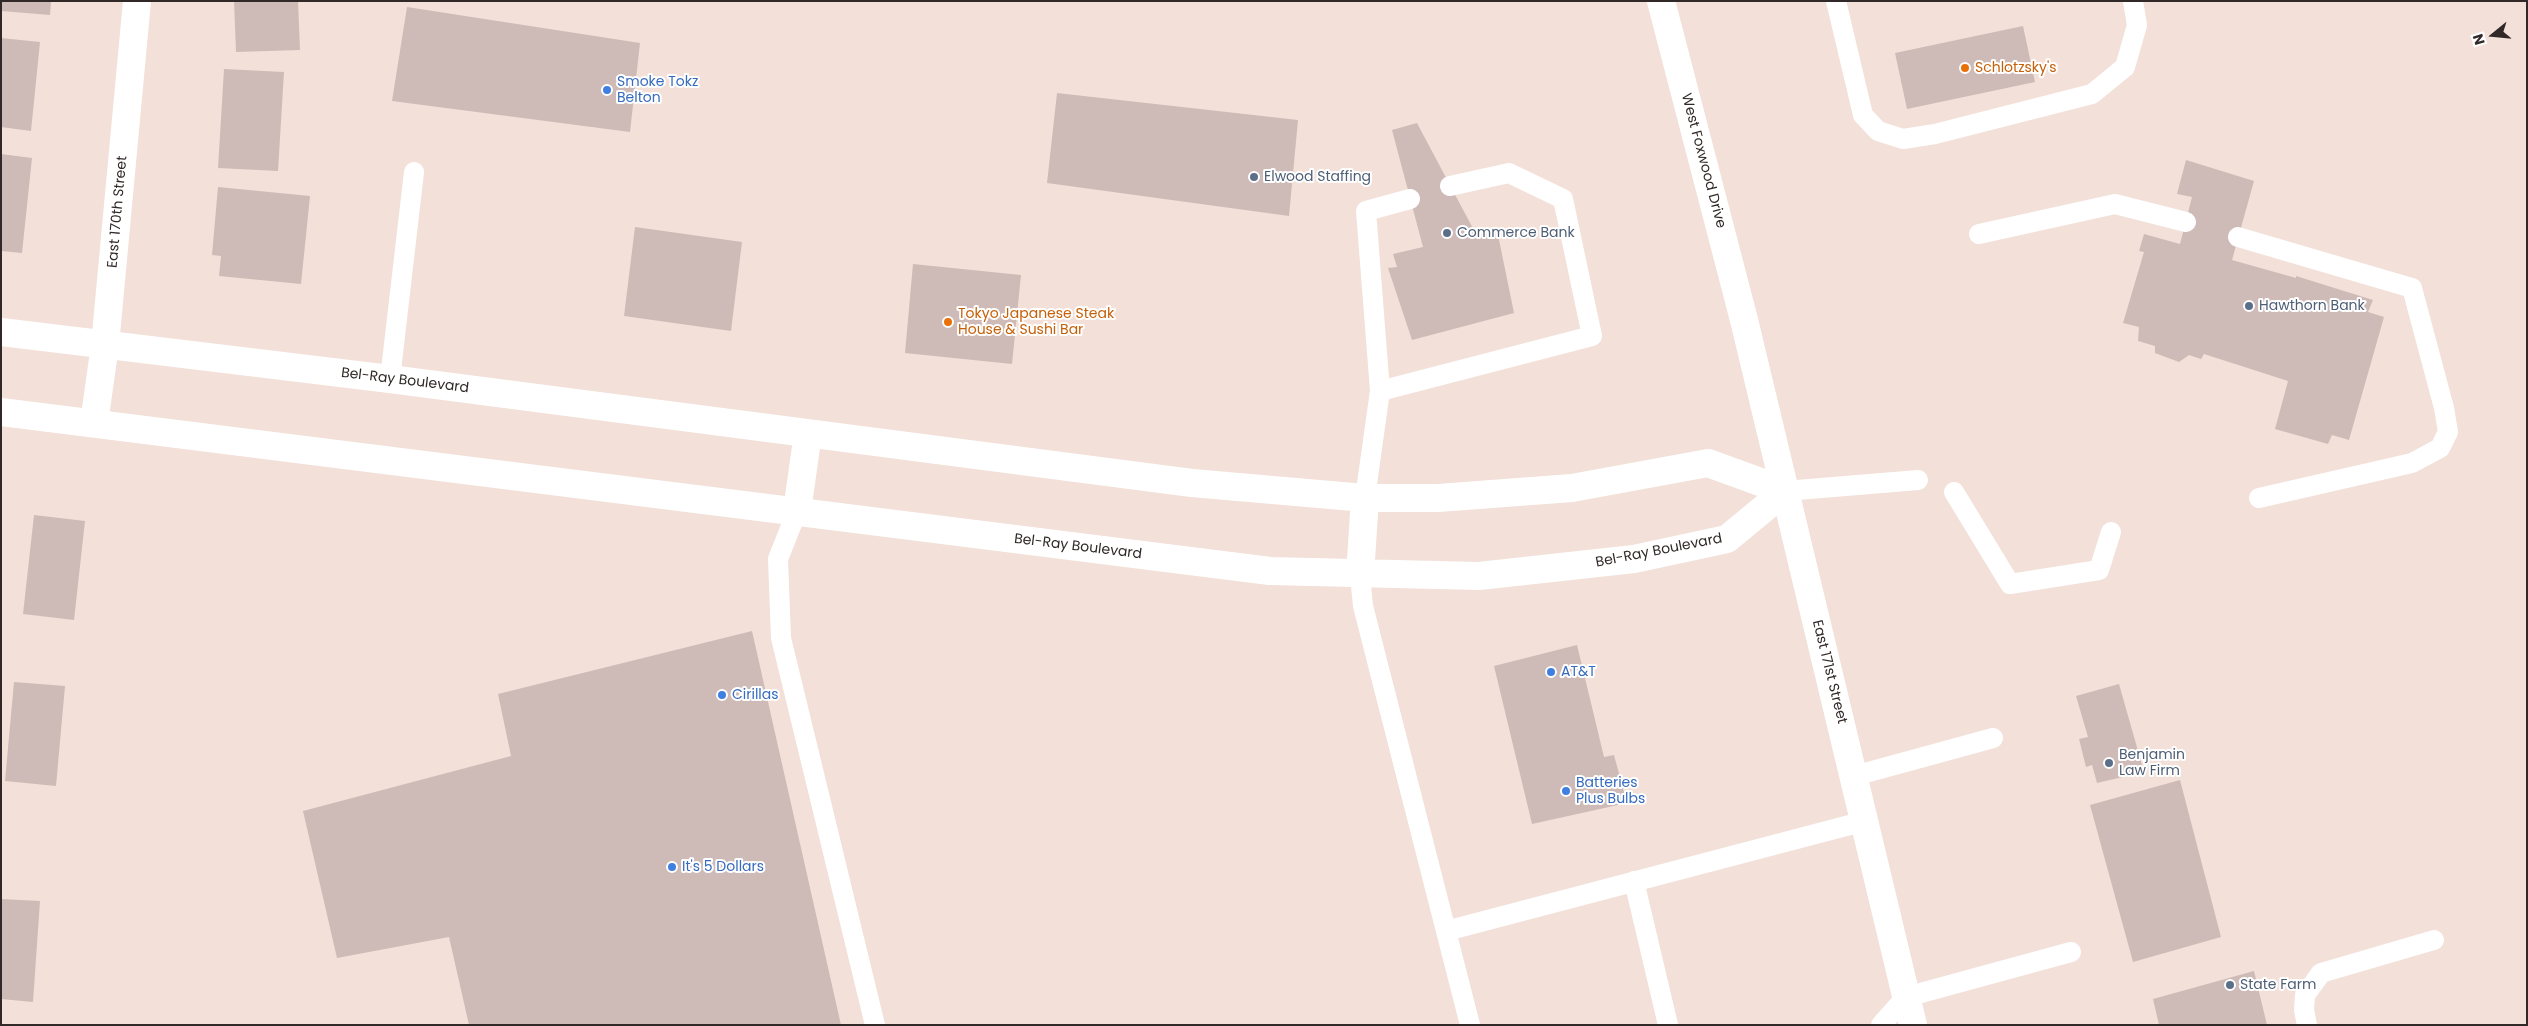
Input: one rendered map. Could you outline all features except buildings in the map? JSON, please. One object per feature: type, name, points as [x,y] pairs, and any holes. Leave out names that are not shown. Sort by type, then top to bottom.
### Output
[{"type":"street","name":"East 170th Street","points":[[94,423],[105,345],[137,1]]},
{"type":"street","name":"West Foxwood Drive","points":[[1661,1],[1744,320]]},
{"type":"street","name":"East 171st Street","points":[[1744,320],[1913,1025]]},
{"type":"street","name":"Bel-Ray Boulevard","points":[[1,332],[390,379],[1192,483],[1365,498],[1438,498],[1572,488],[1708,463],[1785,491]]},
{"type":"street","name":"Bel-Ray Boulevard","points":[[1,412],[1270,571],[1360,575],[1479,576],[1634,559],[1727,538],[1785,491]]},
{"type":"street","points":[[797,511],[808,432]]},
{"type":"street","points":[[1360,575],[1365,498]]},
{"type":"lane","points":[[1836,1],[1863,115],[1878,131],[1903,139],[1934,134],[2092,94],[2126,67],[2137,25],[2133,1]]},
{"type":"lane","points":[[390,379],[414,172]]},
{"type":"lane","points":[[1380,390],[1592,336],[1563,198],[1509,173],[1450,186]]},
{"type":"lane","points":[[1365,498],[1380,390],[1366,211],[1410,199]]},
{"type":"lane","points":[[1979,234],[2115,204],[2186,222]]},
{"type":"lane","points":[[2238,237],[2412,288],[2444,408],[2448,432],[2440,448],[2412,463],[2259,498]]},
{"type":"lane","points":[[1785,491],[1918,480]]},
{"type":"lane","points":[[1954,492],[2010,584],[2099,570],[2111,532]]},
{"type":"lane","points":[[797,511],[778,559],[781,638],[875,1025]]},
{"type":"lane","points":[[1360,575],[1363,606],[1470,1025]]},
{"type":"lane","points":[[1854,776],[1993,738]]},
{"type":"lane","points":[[1446,931],[1865,821]]},
{"type":"lane","points":[[1634,881],[1668,1025]]},
{"type":"lane","points":[[2307,1025],[2304,1010],[2305,995],[2321,973],[2434,940]]},
{"type":"lane","points":[[1881,1025],[1906,997],[2071,952]]},
{"type":"place","name":"Schlotzsky's","points":[[1965,68]]},
{"type":"place","name":"Smoke Tokz Belton","points":[[607,90]]},
{"type":"place","name":"Elwood Staffing","points":[[1254,177]]},
{"type":"place","name":"Commerce Bank","points":[[1447,233]]},
{"type":"place","name":"Hawthorn Bank","points":[[2249,306]]},
{"type":"place","name":"Tokyo Japanese Steak House & Sushi Bar","points":[[948,322]]},
{"type":"place","name":"AT&T","points":[[1551,672]]},
{"type":"place","name":"Cirillas","points":[[722,695]]},
{"type":"place","name":"Benjamin Law Firm","points":[[2109,763]]},
{"type":"place","name":"Batteries Plus Bulbs","points":[[1566,791]]},
{"type":"place","name":"It's 5 Dollars","points":[[672,867]]},
{"type":"place","name":"State Farm","points":[[2230,985]]}]
